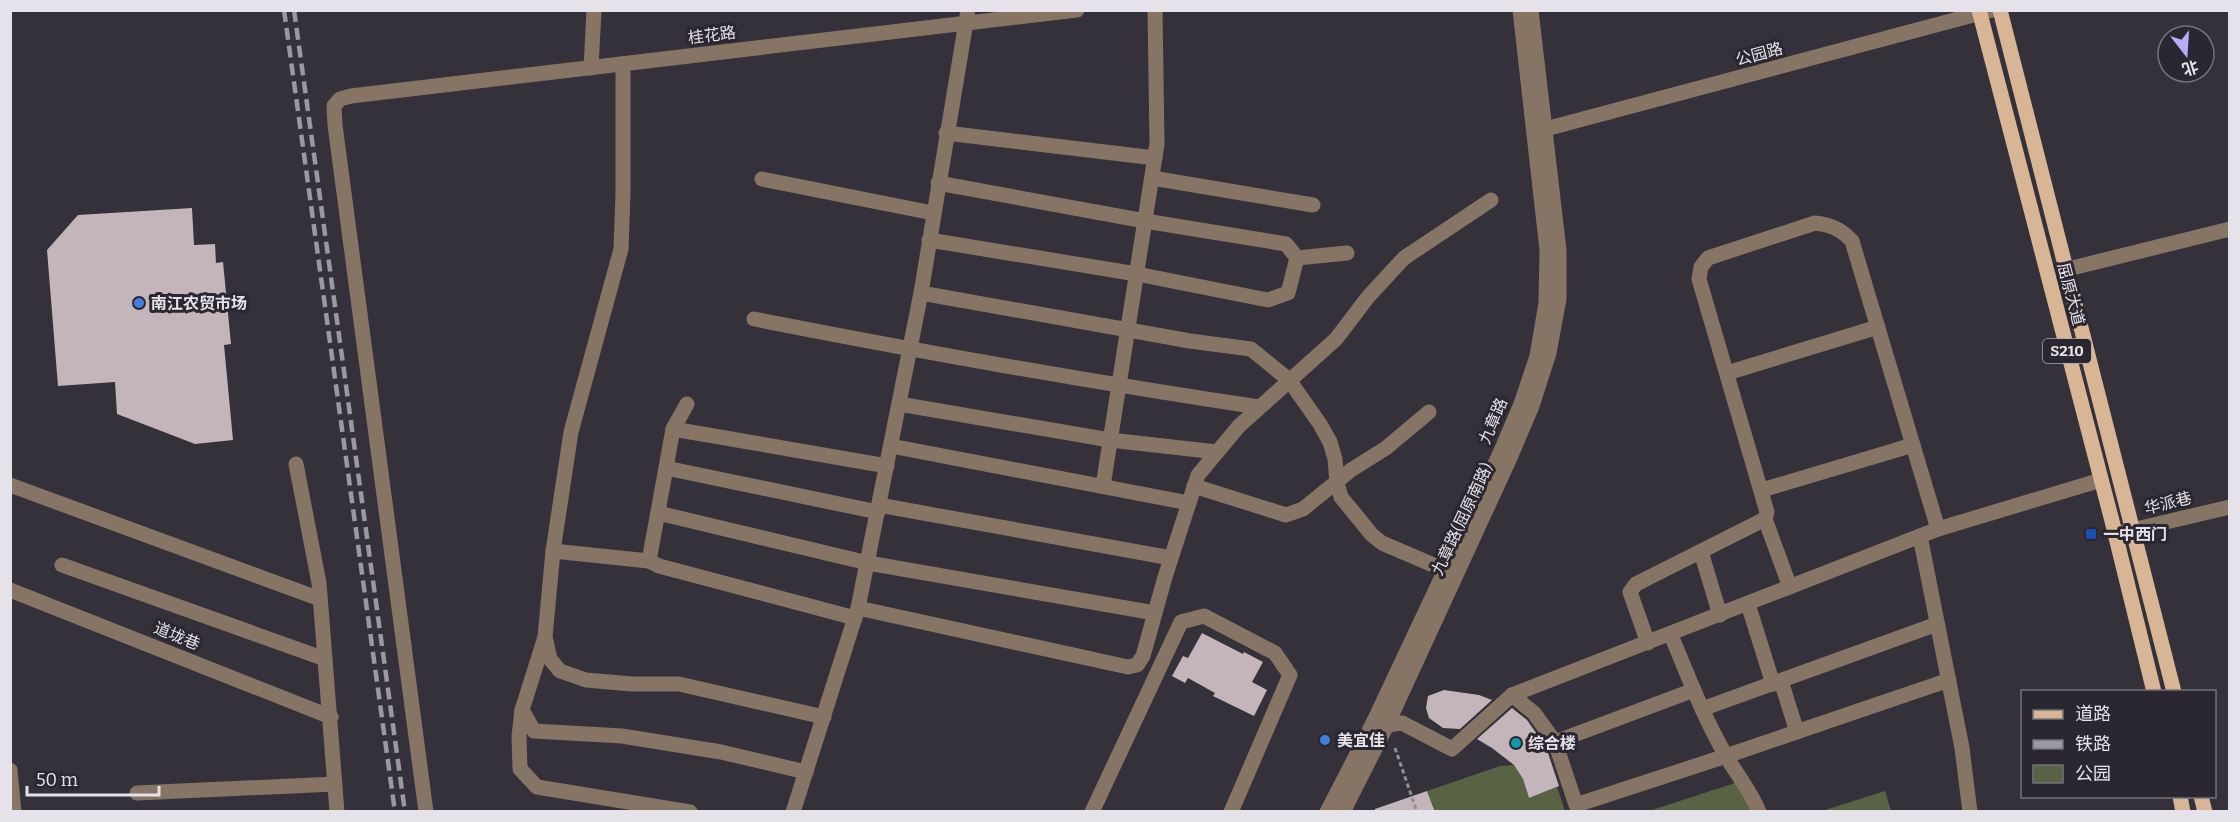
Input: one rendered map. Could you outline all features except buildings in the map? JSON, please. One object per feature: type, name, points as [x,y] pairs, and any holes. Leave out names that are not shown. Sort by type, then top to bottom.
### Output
[{"type":"main road","name":"屈原大道","points":[[2000,10],[2068,269],[2173,690]]},
{"type":"main road","name":"屈原大道","points":[[1984,12],[2154,690]]},
{"type":"street","points":[[591,68],[594,10]]},
{"type":"street","name":"桂花路","points":[[426,812],[334,106],[340,99],[351,96],[623,64],[968,17],[1077,10]]},
{"type":"street","points":[[1103,486],[1157,144],[1155,10]]},
{"type":"street","name":"九章路","points":[[1327,812],[1375,719],[1505,442],[1537,356],[1546,303],[1547,250],[1541,131],[1520,10]]},
{"type":"street","name":"九章路(屈原南路)","points":[[1343,812],[1387,725],[1509,460],[1532,406],[1549,353],[1559,299],[1559,250],[1541,131],[1531,10]]},
{"type":"street","name":"公园路","points":[[1541,131],[1984,12]]},
{"type":"street","points":[[793,812],[857,613],[921,293],[946,133],[968,17]]},
{"type":"street","points":[[623,64],[621,249],[571,432],[553,551],[545,637],[522,710],[519,736],[520,769],[537,787],[690,812]]},
{"type":"street","points":[[946,133],[1155,158]]},
{"type":"street","points":[[1152,178],[1313,205]]},
{"type":"street","points":[[762,179],[933,213]]},
{"type":"street","points":[[938,183],[1286,244],[1297,258]]},
{"type":"street","points":[[553,551],[649,561],[659,566],[857,613],[1128,668],[1137,665],[1143,656],[1198,475],[1239,426],[1336,339],[1368,297],[1404,258],[1491,200]]},
{"type":"street","points":[[1791,587],[1765,519],[1767,512],[1762,490],[1699,279],[1701,267],[1708,258],[1815,223],[1830,225],[1844,232],[1851,241],[1938,530]]},
{"type":"street","points":[[2068,269],[2229,229]]},
{"type":"street","points":[[929,240],[1137,274],[1268,300],[1288,293],[1297,258]]},
{"type":"street","points":[[1297,258],[1347,253]]},
{"type":"street","points":[[921,293],[1128,330],[1251,349],[1289,380],[1320,424],[1329,442],[1336,465],[1341,497],[1377,539],[1445,570]]},
{"type":"street","points":[[754,320],[1119,387],[1259,407]]},
{"type":"street","points":[[1727,373],[1878,327]]},
{"type":"street","points":[[649,561],[673,429],[687,404]]},
{"type":"street","points":[[899,404],[1110,440],[1217,452]]},
{"type":"street","points":[[1194,486],[1286,516],[1303,509],[1351,470],[1386,448],[1429,412]]},
{"type":"street","points":[[673,429],[887,466]]},
{"type":"street","points":[[1762,490],[1913,445]]},
{"type":"street","points":[[891,446],[1189,503]]},
{"type":"street","points":[[296,464],[320,598],[337,812]]},
{"type":"street","points":[[666,468],[878,509],[1171,558]]},
{"type":"street","points":[[1387,725],[1402,723],[1452,749],[1512,695],[1938,530],[2101,480]]},
{"type":"street","points":[[10,484],[320,598]]},
{"type":"street","name":"华派巷","points":[[2115,534],[2229,507]]},
{"type":"street","points":[[658,513],[868,563],[1155,613]]},
{"type":"street","points":[[1648,643],[1630,592],[1636,584],[1765,519]]},
{"type":"street","points":[[1920,537],[1962,748],[1970,812]]},
{"type":"street","points":[[1701,552],[1720,615]]},
{"type":"street","points":[[62,565],[325,659]]},
{"type":"street","name":"道垅巷","points":[[10,590],[331,717]]},
{"type":"street","points":[[1748,604],[1797,732]]},
{"type":"street","points":[[1092,812],[1181,622],[1204,616],[1275,653],[1290,675],[1233,808],[1248,812]]},
{"type":"street","points":[[1702,710],[1937,624]]},
{"type":"street","points":[[1671,634],[1702,710],[1726,756],[1753,796],[1759,812]]},
{"type":"street","points":[[545,637],[550,659],[561,670],[586,680],[632,684],[679,684],[824,717]]},
{"type":"street","points":[[1512,695],[1534,713],[1555,742],[1576,805],[1948,680]]},
{"type":"street","points":[[1555,742],[1694,690]]},
{"type":"street","points":[[522,710],[534,731],[622,735],[722,752],[806,772]]},
{"type":"street","points":[[10,770],[14,812]]},
{"type":"street","points":[[137,794],[335,784]]},
{"type":"path","points":[[1387,725],[1417,812]]},
{"type":"green space","points":[[1514,765],[1523,779],[1529,798],[1557,787],[1565,811],[1435,811],[1427,791],[1500,766]]},
{"type":"green space","points":[[1738,782],[1754,812],[1646,812]]},
{"type":"green space","points":[[1885,791],[1891,811],[1822,811]]},
{"type":"railway","points":[[284,10],[395,812]]},
{"type":"railway","points":[[294,10],[405,812]]},
{"type":"place","name":"南江农贸市场","points":[[139,303]]},
{"type":"place","name":"一中西门","points":[[2091,534]]},
{"type":"place","name":"美宜佳","points":[[1325,740]]},
{"type":"place","name":"综合楼","points":[[1516,743]]}]
